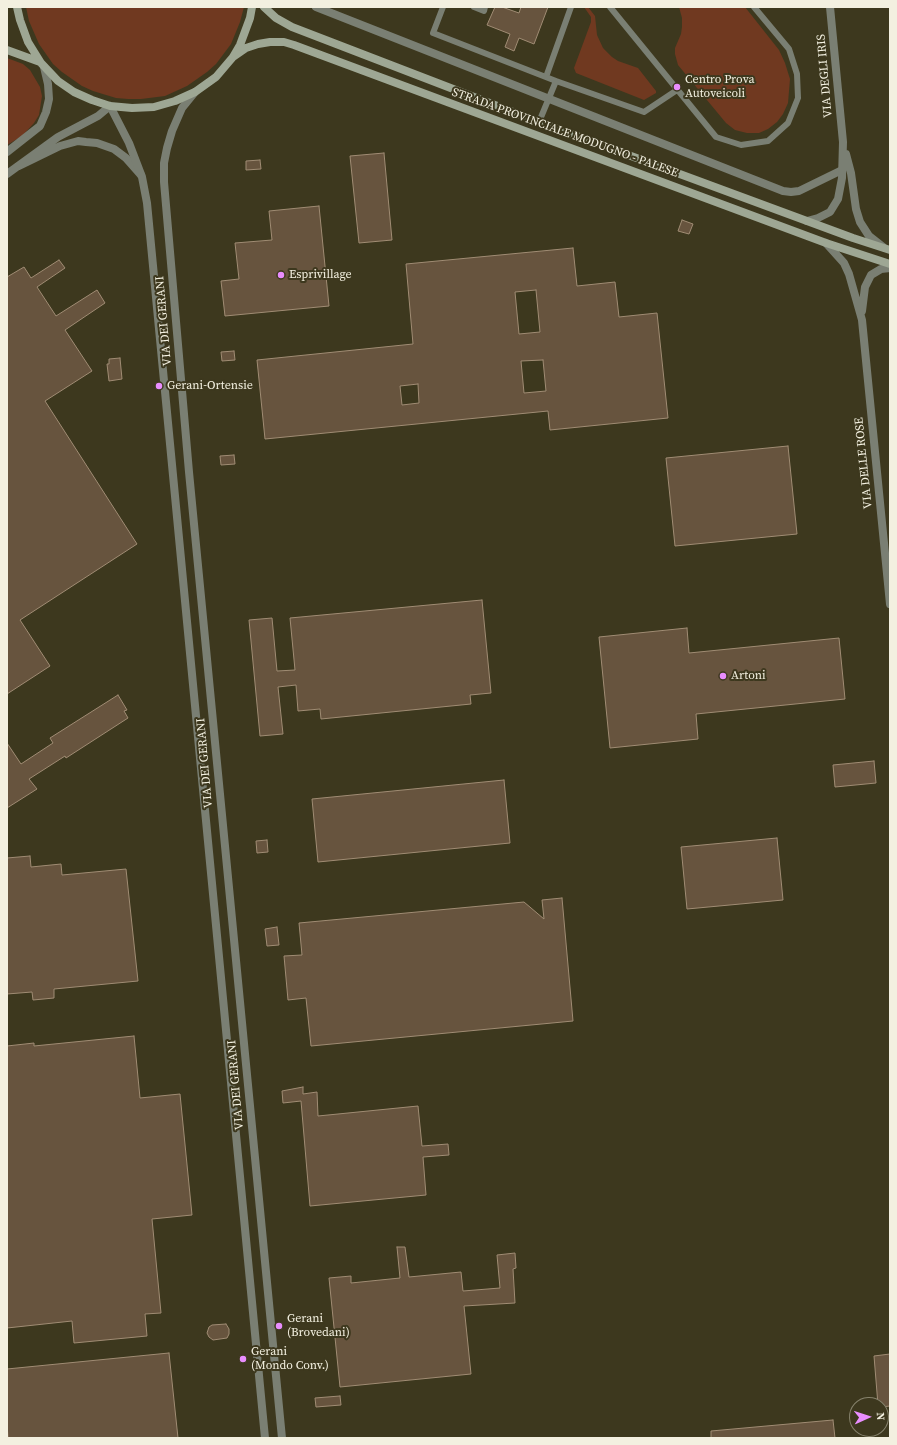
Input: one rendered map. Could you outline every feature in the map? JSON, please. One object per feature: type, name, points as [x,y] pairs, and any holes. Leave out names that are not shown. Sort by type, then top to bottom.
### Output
[{"type":"main road","name":"STRADA PROVINCIALE MODUGNO - PALESE","points":[[17,7],[23,31],[28,42],[43,65],[58,80],[74,92],[92,100],[110,106],[132,108],[154,107],[175,101],[195,92],[216,77],[233,57],[246,32],[252,7]]},
{"type":"main road","name":"STRADA PROVINCIALE MODUGNO - PALESE","points":[[264,7],[276,18],[292,26],[539,122],[853,238],[887,249]]},
{"type":"main road","name":"STRADA PROVINCIALE MODUGNO - PALESE","points":[[233,57],[246,48],[258,44],[284,42],[294,45],[826,243],[890,264]]},
{"type":"main road","name":"STRADA PROVINCIALE MODUGNO - PALESE","points":[[7,50],[43,65]]},
{"type":"street","points":[[316,7],[783,190],[792,192],[800,191],[842,170]]},
{"type":"street","name":"VIA DEGLI IRIS","points":[[830,7],[843,142]]},
{"type":"street","points":[[7,152],[40,126],[43,119],[49,99],[48,84],[43,65]]},
{"type":"street","name":"VIA DEI GERANI","points":[[195,92],[182,108],[166,148],[164,182],[189,472],[282,1438]]},
{"type":"street","points":[[7,174],[58,137],[98,116],[110,106]]},
{"type":"street","name":"VIA DEI GERANI","points":[[110,106],[129,143],[142,177],[147,203],[265,1438]]},
{"type":"street","points":[[19,166],[60,146],[78,141],[97,143],[114,149],[126,158],[142,177]]},
{"type":"street","points":[[808,221],[830,212],[838,199],[842,170],[843,142]]},
{"type":"street","points":[[843,142],[860,222],[869,236],[887,249]]},
{"type":"street","points":[[826,243],[844,263],[849,274],[862,320]]},
{"type":"street","points":[[862,320],[865,287],[872,275],[881,269],[890,268]]},
{"type":"street","name":"VIA DELLE ROSE","points":[[862,320],[890,604]]},
{"type":"lane","points":[[443,7],[433,33],[546,77],[644,112],[678,90]]},
{"type":"lane","points":[[474,7],[484,11],[485,7]]},
{"type":"lane","points":[[546,77],[571,7]]},
{"type":"lane","points":[[610,7],[716,137],[741,145],[768,141],[788,123],[798,98],[797,74],[789,49],[754,7]]},
{"type":"lane","points":[[539,122],[556,80]]},
{"type":"shaded area","points":[[26,7],[244,7],[231,44],[216,64],[207,72],[187,86],[165,96],[128,99],[116,98],[82,86],[53,64],[39,44],[29,21]]},
{"type":"shaded area","points":[[584,7],[588,7],[595,16],[597,35],[603,48],[618,61],[638,68],[656,93],[644,100],[576,73],[574,68],[591,22],[591,17]]},
{"type":"shaded area","points":[[679,7],[745,7],[779,50],[790,79],[788,103],[777,122],[768,129],[759,133],[747,133],[735,130],[726,123],[678,65],[675,48],[681,34],[682,27],[682,18]]},
{"type":"shaded area","points":[[7,58],[23,64],[30,70],[40,87],[42,96],[39,115],[34,123],[22,136],[7,145]]},
{"type":"building","points":[[495,7],[502,7],[519,13],[521,7],[548,7],[534,44],[519,38],[514,51],[505,47],[510,34],[487,25]]},
{"type":"building","points":[[384,153],[392,240],[359,243],[350,156]]},
{"type":"building","points":[[260,160],[261,169],[246,170],[246,161]]},
{"type":"building","points":[[319,206],[329,306],[225,316],[221,281],[239,279],[235,243],[272,240],[269,211]]},
{"type":"building","points":[[682,220],[693,224],[689,234],[678,231]]},
{"type":"building","points":[[573,248],[577,286],[615,282],[619,317],[657,313],[668,418],[550,430],[548,411],[265,439],[257,360],[413,344],[406,264]],"holes":[[[536,290],[540,332],[519,334],[515,292]],[[543,360],[546,391],[524,393],[521,361]],[[418,384],[419,403],[402,405],[400,386]]]},
{"type":"building","points":[[59,260],[65,268],[37,287],[56,316],[97,290],[105,303],[65,330],[92,371],[45,401],[137,544],[20,620],[50,666],[7,694],[7,277],[24,267],[31,278]]},
{"type":"building","points":[[234,351],[235,360],[222,361],[221,352]]},
{"type":"building","points":[[120,358],[122,379],[109,381],[107,364],[109,364],[109,359]]},
{"type":"building","points":[[788,446],[797,534],[675,546],[666,458]]},
{"type":"building","points":[[234,455],[235,464],[221,465],[220,456]]},
{"type":"building","points":[[482,600],[491,693],[470,695],[471,704],[321,719],[320,709],[298,711],[296,685],[278,687],[283,734],[260,736],[249,620],[272,618],[277,671],[295,670],[290,618]]},
{"type":"building","name":"Artoni","points":[[687,628],[689,653],[839,638],[845,699],[696,714],[698,739],[610,748],[599,637]]},
{"type":"building","points":[[118,695],[127,710],[124,711],[128,718],[66,758],[65,756],[29,779],[37,789],[7,808],[7,743],[21,764],[53,743],[50,738]]},
{"type":"building","points":[[874,761],[876,783],[835,787],[833,765]]},
{"type":"building","points":[[504,780],[510,843],[318,862],[312,799]]},
{"type":"building","points":[[777,838],[783,900],[687,909],[681,847]]},
{"type":"building","points":[[267,840],[268,852],[257,853],[256,841]]},
{"type":"building","points":[[30,856],[31,867],[61,864],[62,875],[126,869],[138,981],[54,989],[54,998],[33,1000],[32,992],[7,994],[7,858]]},
{"type":"building","points":[[562,898],[573,1021],[311,1046],[306,998],[288,1000],[284,956],[302,955],[299,923],[524,902],[544,919],[542,900]]},
{"type":"building","points":[[277,927],[279,945],[267,946],[265,929]]},
{"type":"building","points":[[134,1036],[140,1098],[180,1094],[192,1215],[152,1219],[161,1313],[145,1314],[147,1336],[74,1343],[72,1321],[7,1328],[7,1046],[34,1043],[34,1046]]},
{"type":"building","points":[[303,1087],[303,1094],[317,1092],[318,1116],[418,1106],[422,1146],[448,1144],[449,1155],[423,1157],[426,1195],[310,1206],[301,1101],[283,1103],[282,1091]]},
{"type":"building","points":[[397,1247],[405,1247],[409,1277],[461,1272],[463,1291],[500,1288],[497,1255],[515,1253],[516,1268],[513,1269],[515,1303],[464,1306],[471,1374],[340,1387],[329,1278],[351,1276],[351,1283],[400,1278]]},
{"type":"building","points":[[226,1324],[229,1329],[227,1338],[213,1340],[209,1337],[207,1333],[209,1327],[212,1325]]},
{"type":"building","points":[[169,1353],[178,1438],[8,1438],[7,1369]]},
{"type":"building","points":[[890,1354],[890,1406],[889,1397],[877,1397],[874,1356]]},
{"type":"building","points":[[340,1396],[341,1405],[316,1407],[315,1398]]},
{"type":"building","points":[[833,1420],[835,1438],[711,1438],[711,1431]]},
{"type":"place","name":"Centro Prova Autoveicoli","points":[[677,87]]},
{"type":"place","name":"Esprivillage","points":[[281,275]]},
{"type":"place","name":"Gerani-Ortensie","points":[[159,386]]},
{"type":"place","name":"Artoni","points":[[723,676]]},
{"type":"place","name":"Gerani (Brovedani)","points":[[279,1326]]},
{"type":"place","name":"Gerani (Mondo Conv.)","points":[[243,1359]]}]
